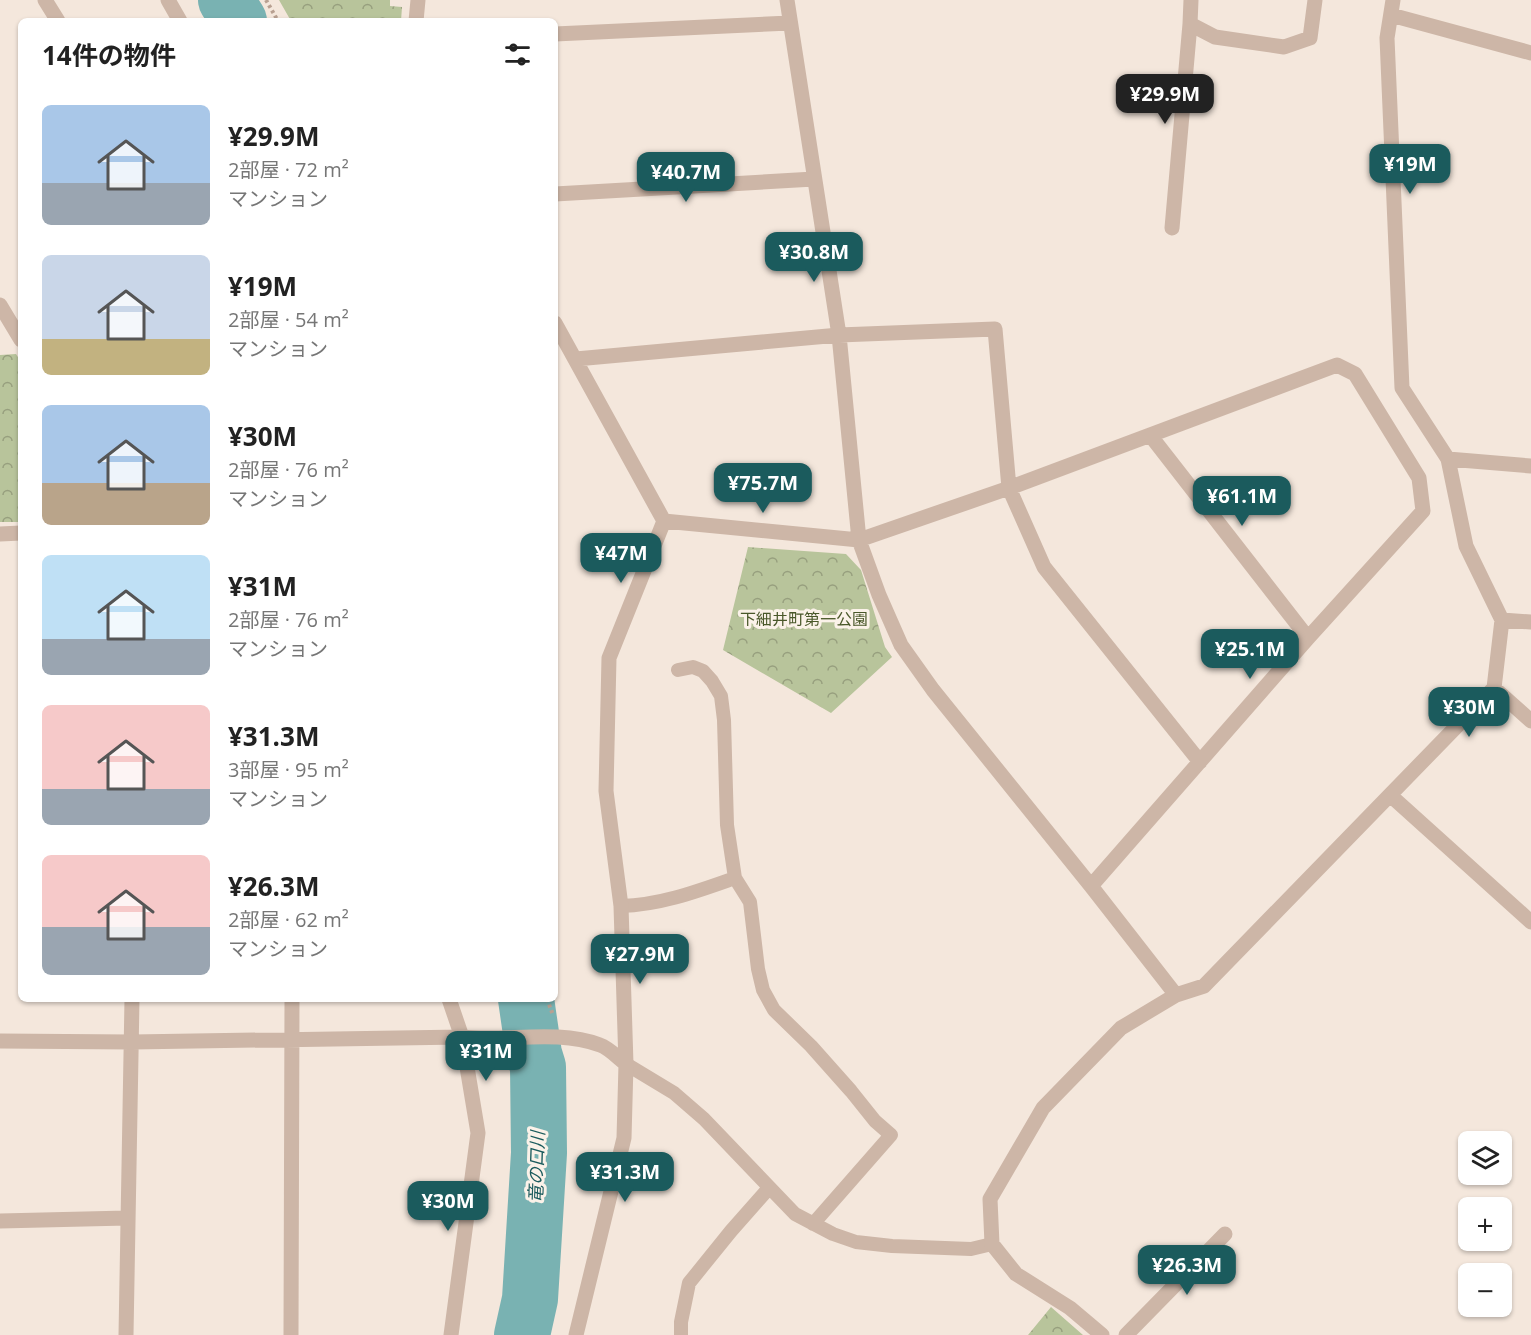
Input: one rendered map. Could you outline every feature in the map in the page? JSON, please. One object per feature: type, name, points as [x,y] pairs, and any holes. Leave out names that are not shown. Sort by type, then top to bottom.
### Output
[{"type":"street","points":[[45,0],[56,18]]},
{"type":"street","points":[[168,0],[178,18]]},
{"type":"street","points":[[416,18],[418,0]]},
{"type":"street","points":[[787,0],[839,335],[859,540],[879,595],[900,645],[933,690],[1176,995]]},
{"type":"street","points":[[1172,228],[1191,0]]},
{"type":"street","points":[[1190,24],[1215,37],[1284,46],[1311,38],[1315,0]]},
{"type":"street","points":[[1102,1335],[1070,1308],[1016,1274],[992,1244],[990,1199],[1043,1108],[1121,1028],[1176,995],[1204,986],[1494,688],[1502,620],[1466,546],[1448,459],[1402,388],[1387,38],[1392,8],[1531,53]]},
{"type":"street","points":[[558,34],[790,23]]},
{"type":"street","points":[[558,194],[814,179]]},
{"type":"street","points":[[0,305],[18,335]]},
{"type":"street","points":[[558,328],[664,522]]},
{"type":"street","points":[[576,359],[839,335],[995,329],[1009,488],[1044,567],[1200,762]]},
{"type":"street","points":[[664,522],[859,540],[1009,488],[1337,365],[1355,374],[1419,478],[1422,511],[1091,886]]},
{"type":"street","points":[[1150,435],[1308,638]]},
{"type":"street","points":[[1448,459],[1531,466]]},
{"type":"street","points":[[576,1335],[624,1138],[626,1064],[621,906],[606,791],[609,658],[664,522]]},
{"type":"street","points":[[0,534],[18,533]]},
{"type":"street","points":[[1502,620],[1531,622]]},
{"type":"street","points":[[1494,688],[1531,722]]},
{"type":"street","points":[[1390,795],[1531,922]]},
{"type":"street","points":[[126,1335],[132,1002]]},
{"type":"street","points":[[291,1335],[292,1002]]},
{"type":"street","points":[[450,1002],[462,1037],[478,1133],[451,1335]]},
{"type":"street","points":[[0,1041],[132,1042],[462,1037],[480,1039],[556,1036],[601,1045],[626,1064]]},
{"type":"street","points":[[0,1221],[127,1218]]},
{"type":"street","points":[[1126,1335],[1225,1234]]},
{"type":"lane","points":[[678,670],[693,667],[703,671],[721,696],[724,720],[727,825],[735,878],[750,902],[758,969],[763,990],[774,1010],[811,1046],[875,1121],[891,1135],[813,1224]]},
{"type":"lane","points":[[621,906],[638,906],[685,895],[735,878]]},
{"type":"lane","points":[[626,1064],[674,1093],[697,1112],[795,1214],[813,1224],[856,1242],[971,1248],[992,1244]]},
{"type":"lane","points":[[681,1335],[681,1322],[689,1283],[769,1188]]},
{"type":"path","points":[[266,0],[276,18]]},
{"type":"green space","points":[[279,0],[390,0],[390,6],[402,7],[401,18],[289,18]]},
{"type":"green space","points":[[16,354],[18,357],[18,522],[0,522],[0,355]]},
{"type":"green space","name":"下細井町第一公園","points":[[748,547],[846,554],[861,570],[885,647],[892,657],[831,713],[723,650]]},
{"type":"green space","points":[[1051,1307],[1083,1335],[1028,1335]]},
{"type":"waterway","name":"竜の口川","points":[[226,0],[237,18]]},
{"type":"waterway","name":"竜の口川","points":[[522,1335],[530,1299],[539,1153],[538,1067],[526,1002]]}]
